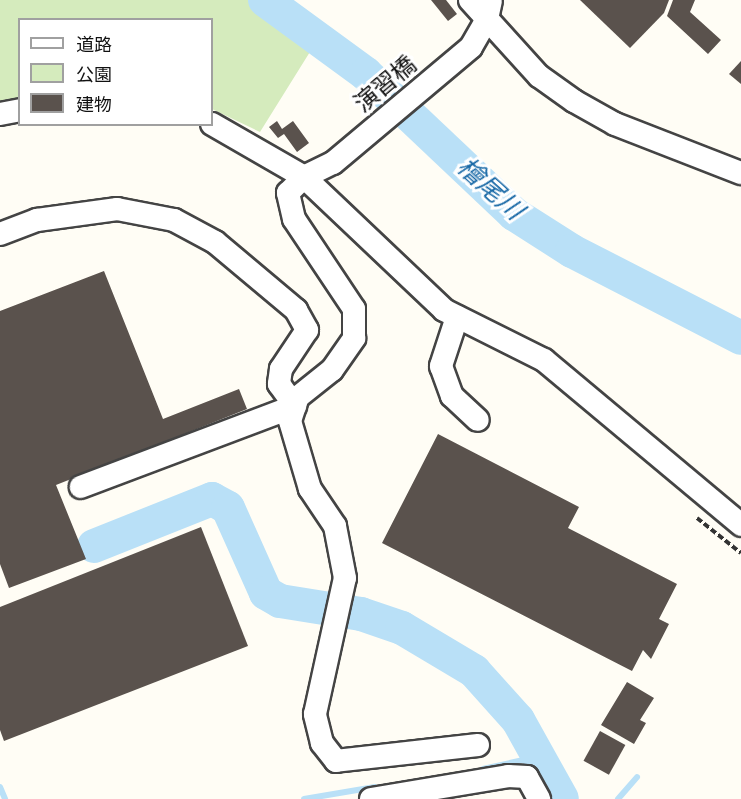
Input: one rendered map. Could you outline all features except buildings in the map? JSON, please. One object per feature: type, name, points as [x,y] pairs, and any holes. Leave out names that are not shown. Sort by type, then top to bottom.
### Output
[{"type":"street","points":[[470,0],[489,10],[539,76],[574,101],[615,124],[741,173]]},
{"type":"street","name":"演習橋","points":[[304,177],[333,163],[471,47],[489,10]]},
{"type":"street","points":[[213,125],[304,177],[414,285],[457,317],[544,360],[741,525]]},
{"type":"street","points":[[304,177],[288,193],[294,219],[354,309],[354,338],[332,370],[298,397],[290,421],[310,489],[335,525],[345,578],[315,714],[322,743],[336,761],[478,745]]},
{"type":"street","points":[[0,234],[37,220],[117,209],[174,220],[215,242],[296,310],[307,330],[281,369],[279,384],[295,406]]},
{"type":"street","points":[[457,317],[441,366],[452,396],[478,420]]},
{"type":"street","points":[[81,487],[295,406]]},
{"type":"street","points":[[371,799],[508,776],[527,777],[539,799]]},
{"type":"green space","points":[[0,0],[248,0],[313,47],[260,132],[213,109],[213,18],[18,18],[18,99],[0,104]]},
{"type":"waterway","name":"檜尾川","points":[[265,0],[366,74],[514,214],[572,251],[741,338]]},
{"type":"waterway","points":[[94,546],[212,499],[228,508],[266,593],[280,601],[361,614],[402,628],[474,671],[518,720],[562,799]]},
{"type":"waterway","points":[[483,769],[541,756]]},
{"type":"waterway","points":[[618,799],[637,777]]},
{"type":"waterway","points":[[0,787],[5,799]]},
{"type":"waterway","points":[[304,799],[375,787]]}]
